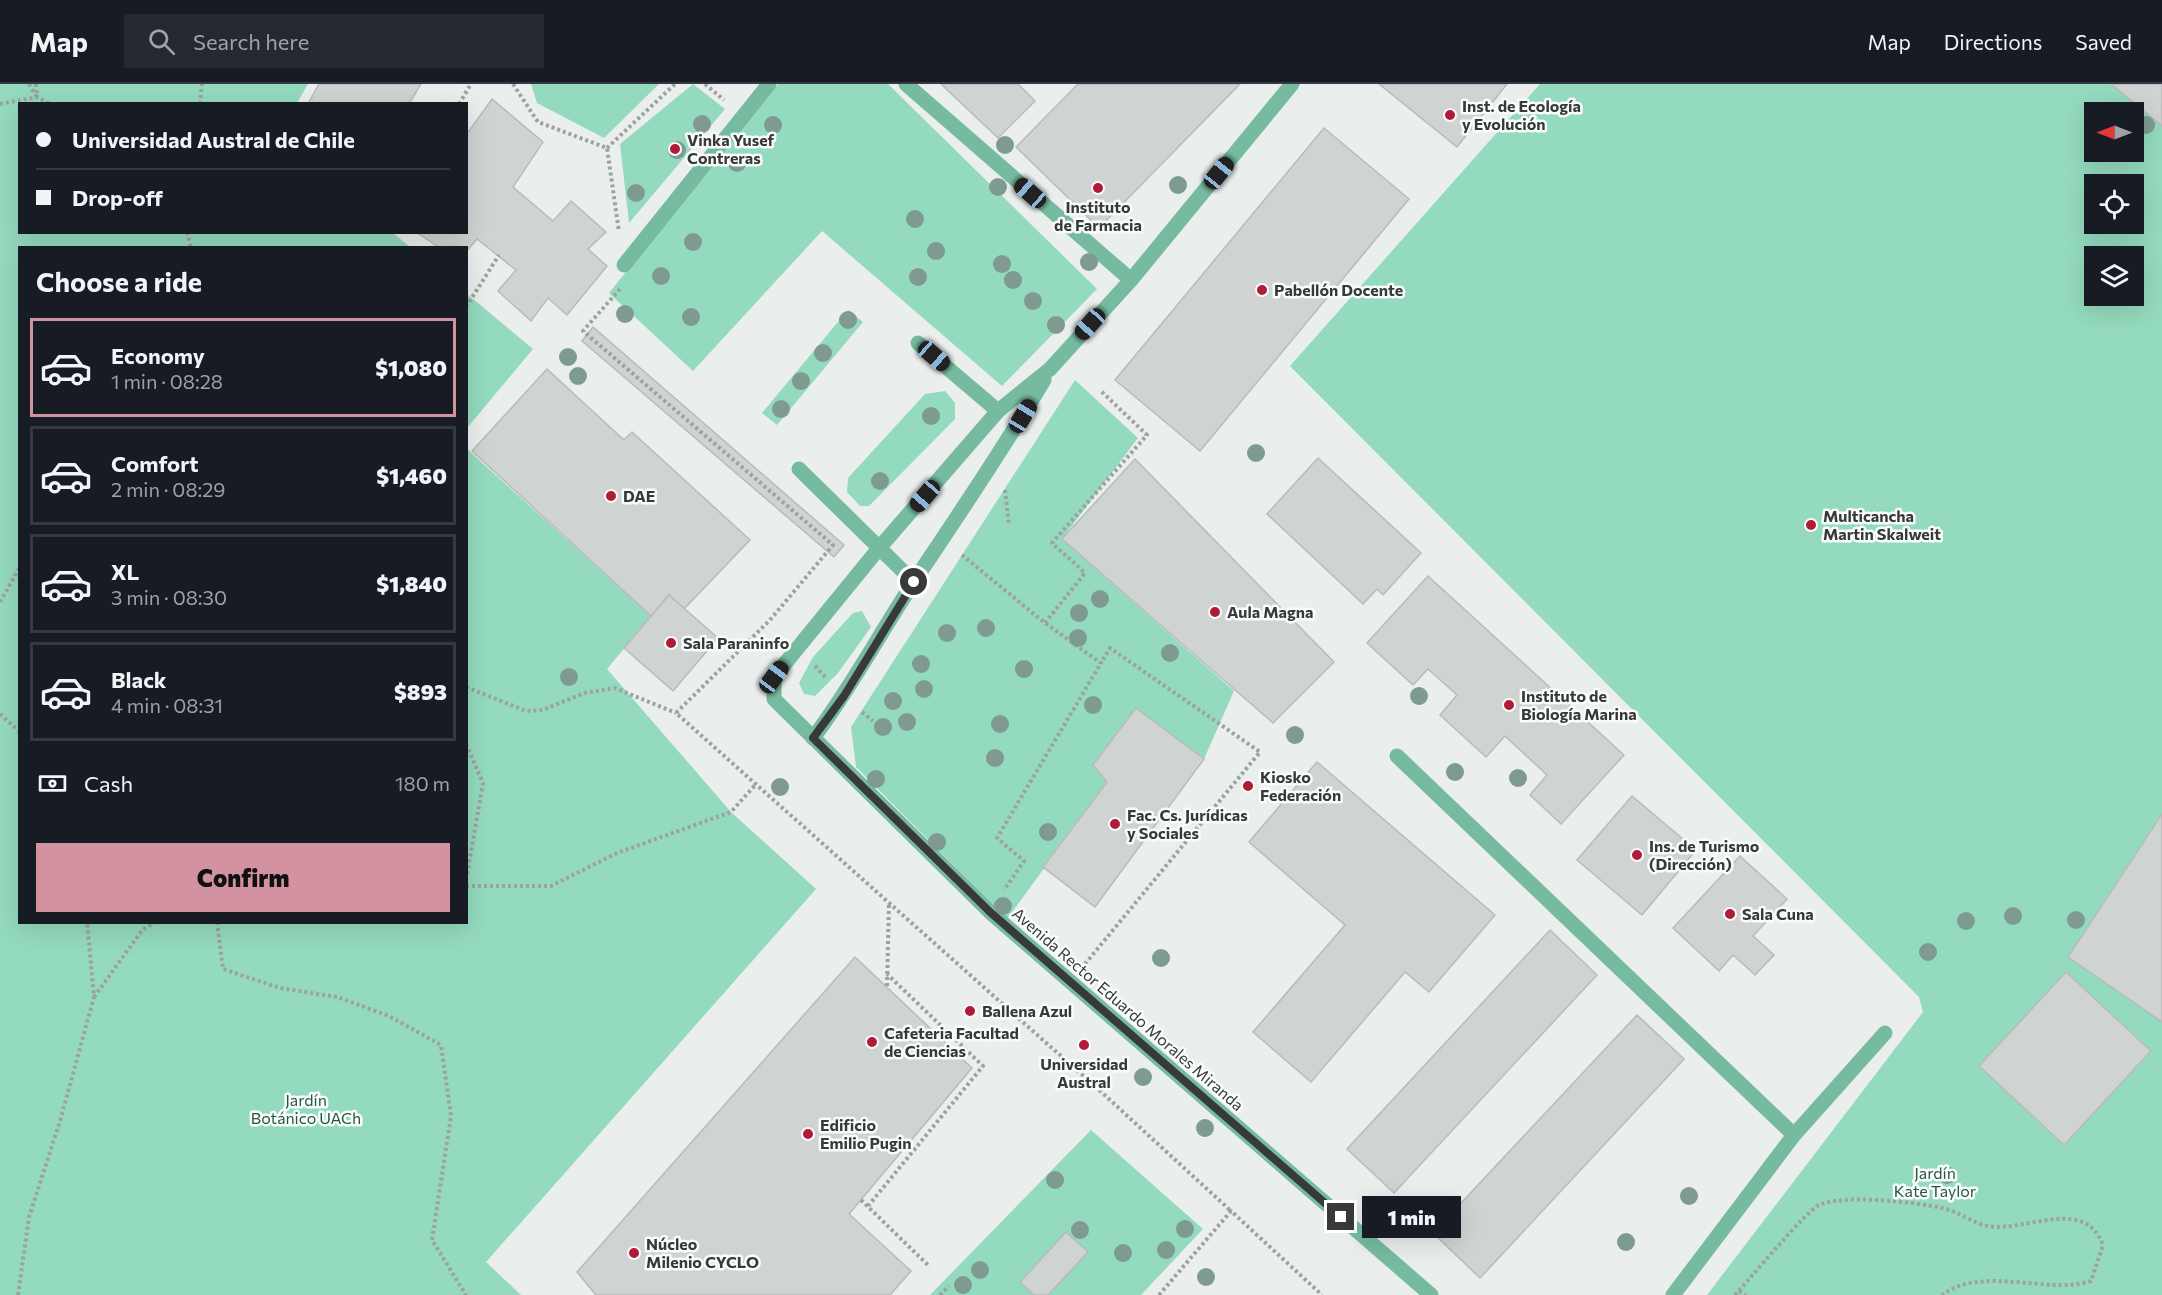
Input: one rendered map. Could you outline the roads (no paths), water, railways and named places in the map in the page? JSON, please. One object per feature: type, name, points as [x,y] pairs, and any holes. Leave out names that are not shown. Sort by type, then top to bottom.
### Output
[{"type":"lane","points":[[624,264],[769,84]]},
{"type":"lane","points":[[906,84],[1131,280]]},
{"type":"lane","points":[[813,738],[844,696],[914,582],[1001,452],[1050,369],[1131,280],[1292,84]]},
{"type":"lane","points":[[918,343],[998,411]]},
{"type":"lane","name":"Avenida Rector Eduardo Morales Miranda","points":[[1050,369],[998,411],[796,647],[774,677],[774,699],[990,912],[1069,983],[1431,1295]]},
{"type":"lane","points":[[799,469],[914,582]]},
{"type":"lane","points":[[1397,756],[1794,1135]]},
{"type":"lane","points":[[1673,1295],[1794,1135],[1885,1033]]},
{"type":"place","name":"Inst. de Ecología y Evolución","points":[[1450,115]]},
{"type":"place","name":"Vinka Yusef Contreras","points":[[675,149]]},
{"type":"place","name":"Instituto de Farmacia","points":[[1098,188]]},
{"type":"place","name":"Pabellón Docente","points":[[1262,290]]},
{"type":"place","name":"DAE","points":[[611,496]]},
{"type":"place","name":"Multicancha Martin Skalweit","points":[[1811,525]]},
{"type":"place","name":"Aula Magna","points":[[1215,612]]},
{"type":"place","name":"Sala Paraninfo","points":[[671,643]]},
{"type":"place","name":"Instituto de Biología Marina","points":[[1509,705]]},
{"type":"place","name":"Kiosko Federación","points":[[1248,786]]},
{"type":"place","name":"Fac. Cs. Jurídicas y Sociales","points":[[1115,824]]},
{"type":"place","name":"Ins. de Turismo (Dirección)","points":[[1637,855]]},
{"type":"place","name":"Sala Cuna","points":[[1730,914]]},
{"type":"place","name":"Ballena Azul","points":[[970,1011]]},
{"type":"place","name":"Cafeteria Facultad de Ciencias","points":[[872,1042]]},
{"type":"place","name":"Universidad Austral","points":[[1084,1045]]},
{"type":"place","name":"Edificio Emilio Pugin","points":[[808,1134]]},
{"type":"place","name":"Núcleo Milenio CYCLO","points":[[634,1253]]},
{"type":"park label","name":"Jardín Botánico UACh","points":[[306,1109]]},
{"type":"park label","name":"Jardín Kate Taylor","points":[[1935,1182]]}]
